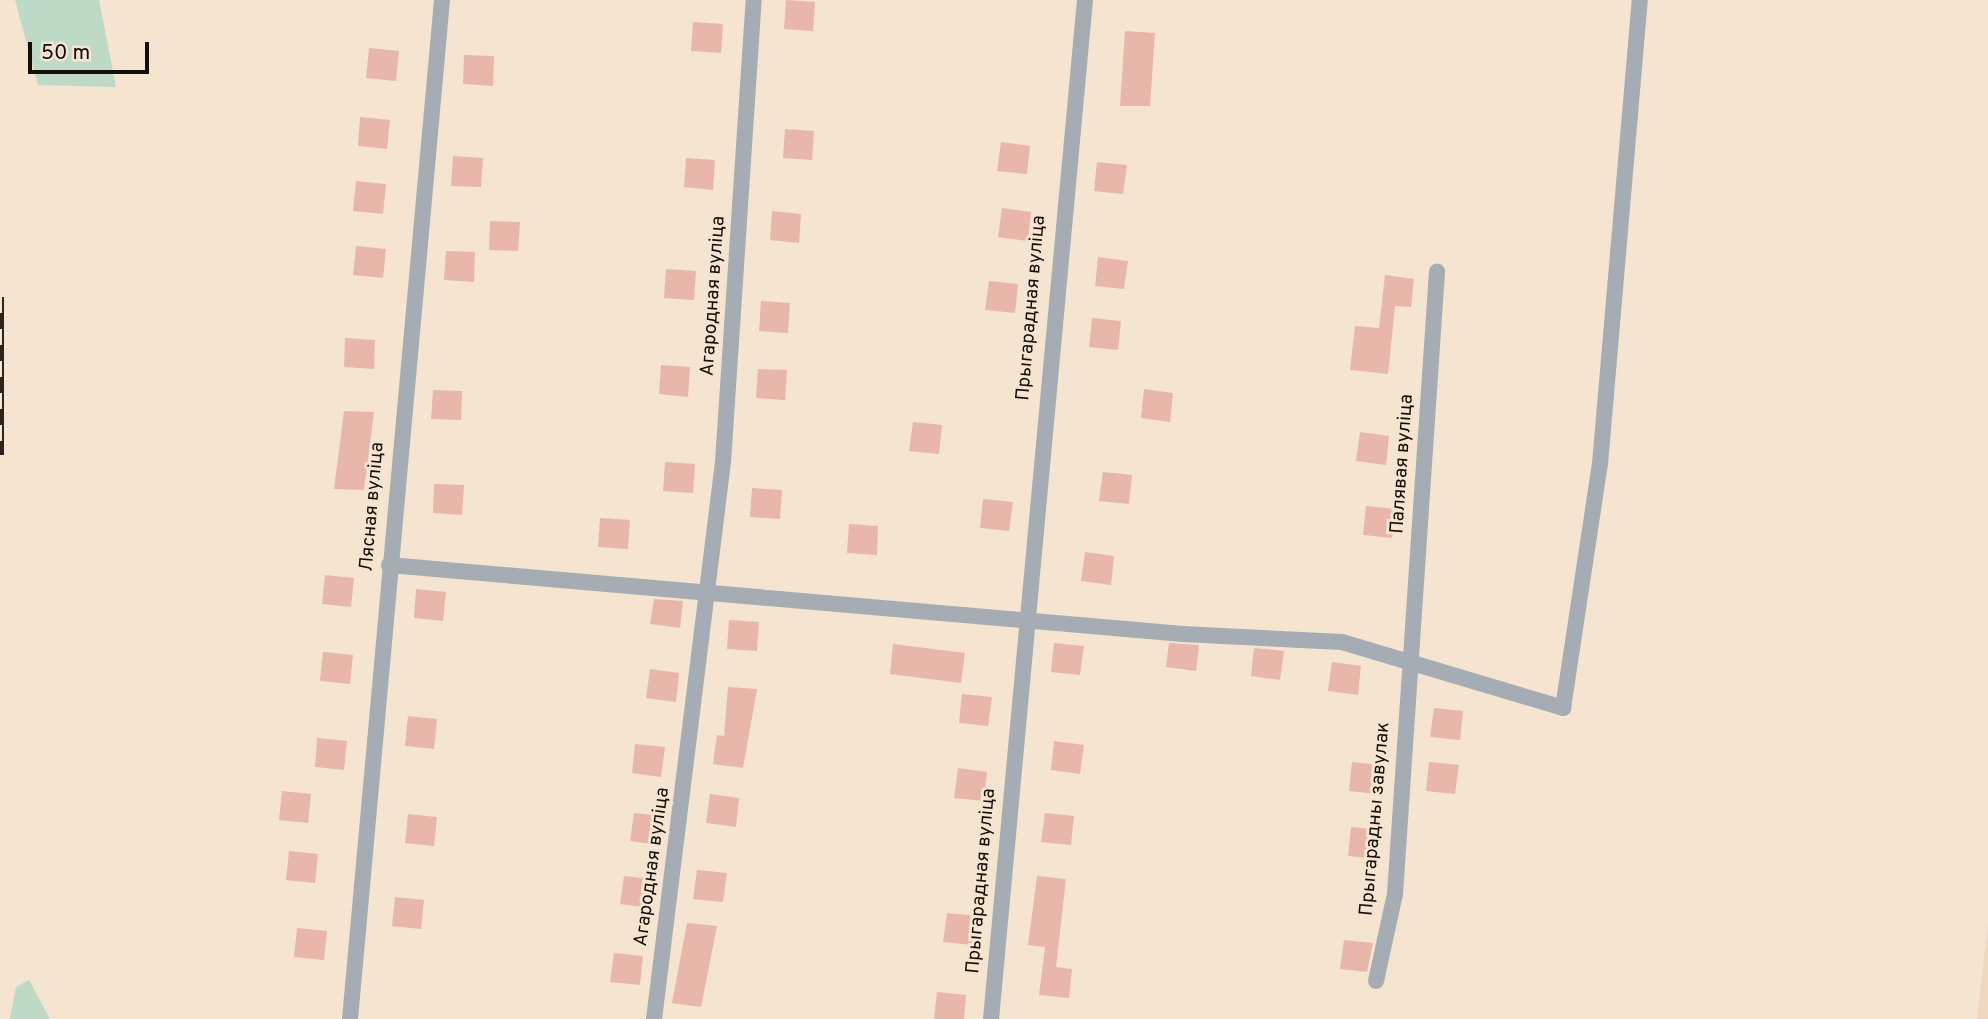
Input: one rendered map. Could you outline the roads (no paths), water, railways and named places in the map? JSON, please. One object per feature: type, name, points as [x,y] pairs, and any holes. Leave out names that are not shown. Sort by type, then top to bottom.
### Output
[{"type":"street","name":"Лясная вуліца","points":[[350,1019],[442,0]]},
{"type":"street","name":"Агародная вуліца","points":[[654,1019],[704,594],[723,462],[754,0]]},
{"type":"street","name":"Прыгарадная вуліца","points":[[991,1019],[1025,620],[1085,0]]},
{"type":"street","points":[[389,565],[1025,620],[1342,642],[1411,660],[1563,708],[1600,464],[1640,0]]},
{"type":"street","name":"Палявая вуліца","points":[[1411,660],[1437,271]]},
{"type":"street","name":"Прыгарадны завулак","points":[[1376,981],[1395,894],[1411,660]]},
{"type":"railway","points":[[0,297],[0,455]]}]
